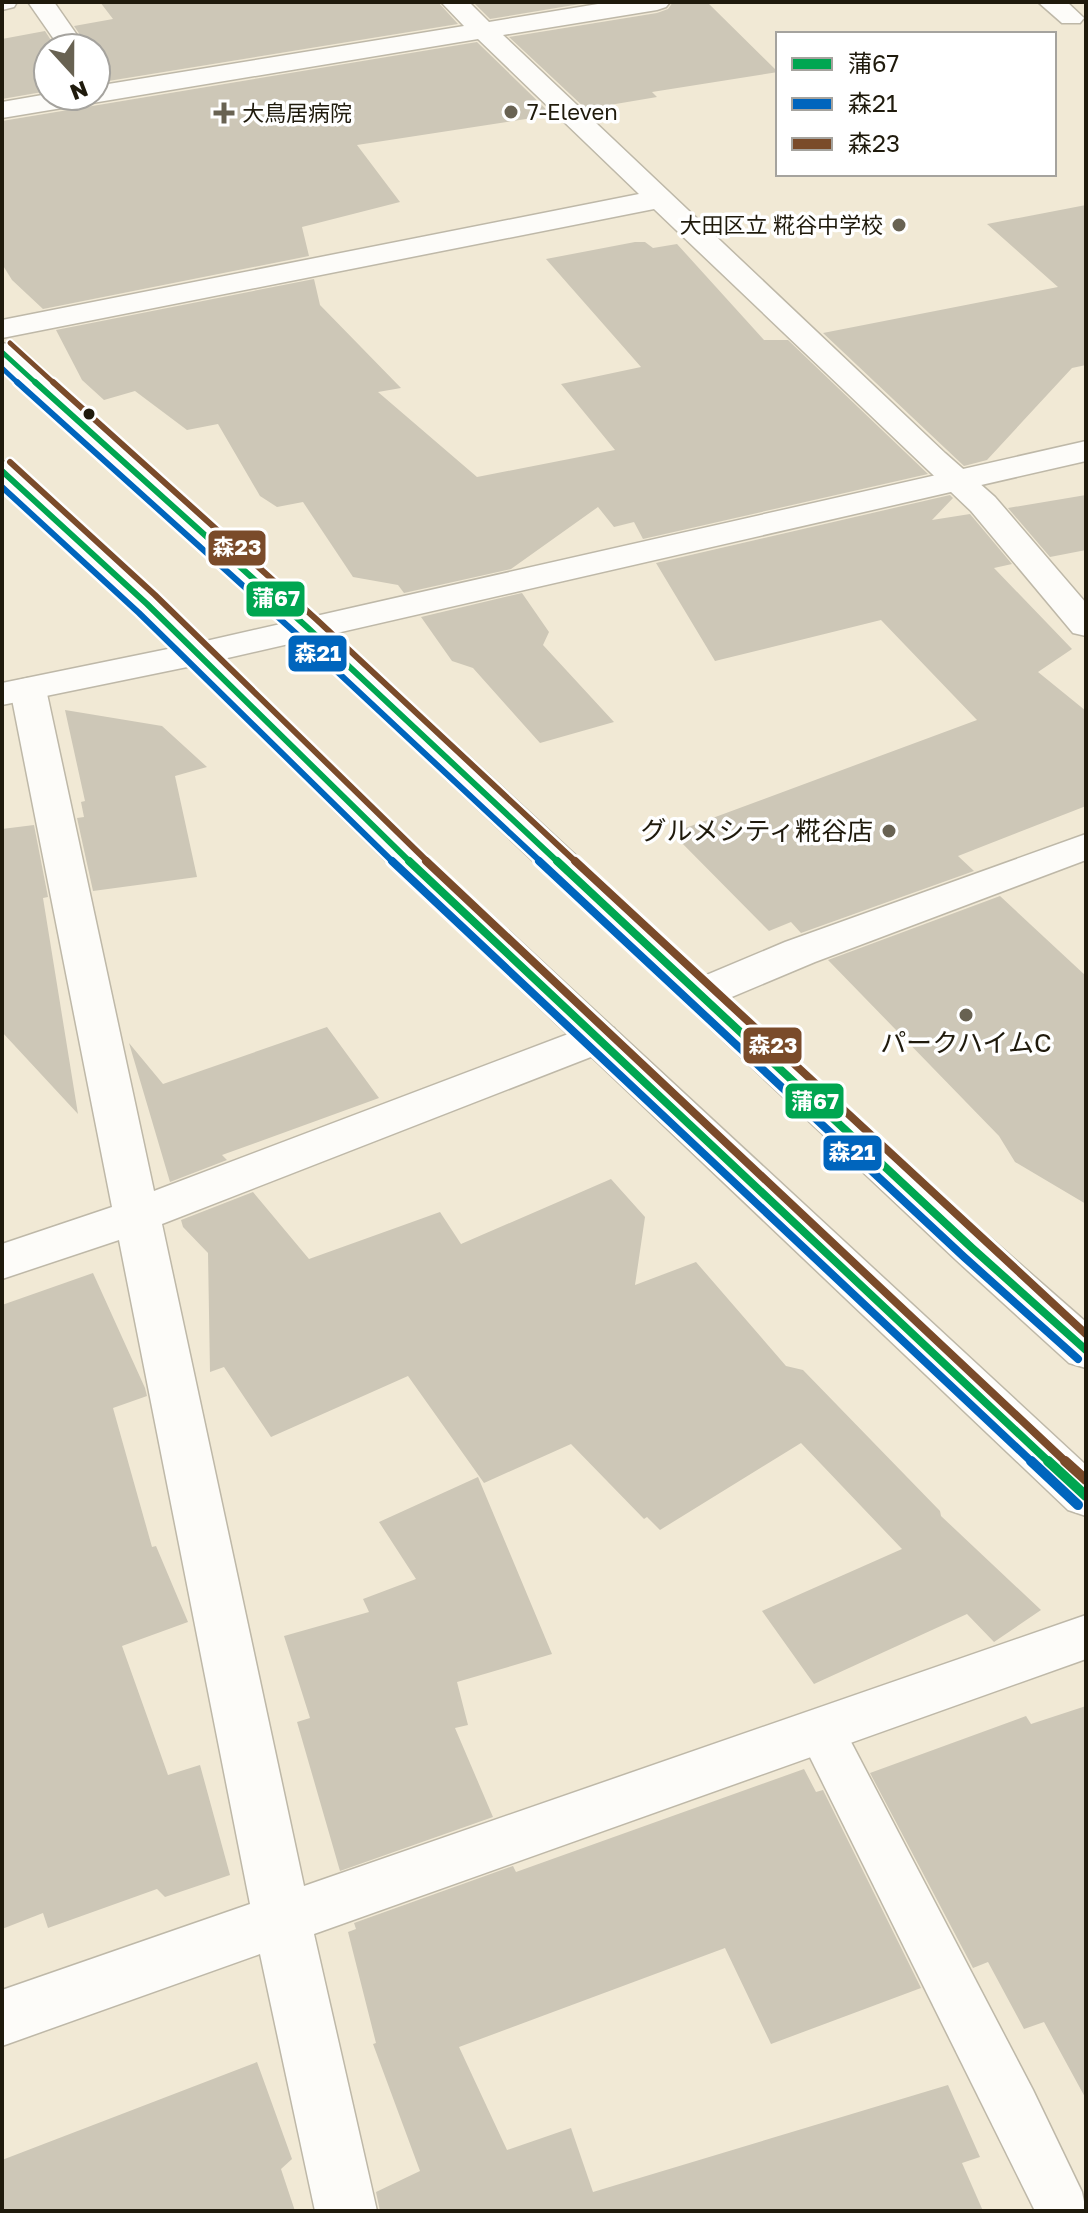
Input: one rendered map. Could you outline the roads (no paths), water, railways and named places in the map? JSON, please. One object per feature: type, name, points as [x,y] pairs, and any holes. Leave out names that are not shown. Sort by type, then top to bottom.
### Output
[{"type":"main road","points":[[41,2],[62,32]]},
{"type":"main road","points":[[454,2],[983,504],[1086,625]]},
{"type":"main road","points":[[112,89],[657,2]]},
{"type":"main road","points":[[1051,2],[1071,18]]},
{"type":"main road","points":[[2,110],[32,104]]},
{"type":"main road","points":[[2,329],[659,199]]},
{"type":"main road","points":[[2,352],[308,628],[972,1248],[1086,1350]]},
{"type":"main road","points":[[346,2211],[282,1919],[137,1216],[15,692],[197,654],[1086,451]]},
{"type":"main road","points":[[2,471],[197,654],[405,857],[1086,1496]]},
{"type":"main road","points":[[700,994],[800,952],[1086,846]]},
{"type":"main road","points":[[2,1262],[137,1216],[599,1038]]},
{"type":"main road","points":[[2,2018],[1086,1637]]},
{"type":"lane","points":[[821,1731],[1014,2108],[1063,2211]]},
{"type":"place","name":"7-Eleven","points":[[511,112]]},
{"type":"place","name":"大鳥居病院","points":[[224,113]]},
{"type":"place","name":"大田区立 糀谷中学校","points":[[899,225]]},
{"type":"place","name":"グルメシティ糀谷店","points":[[889,831]]},
{"type":"place","name":"パークハイムC","points":[[966,1015]]}]
